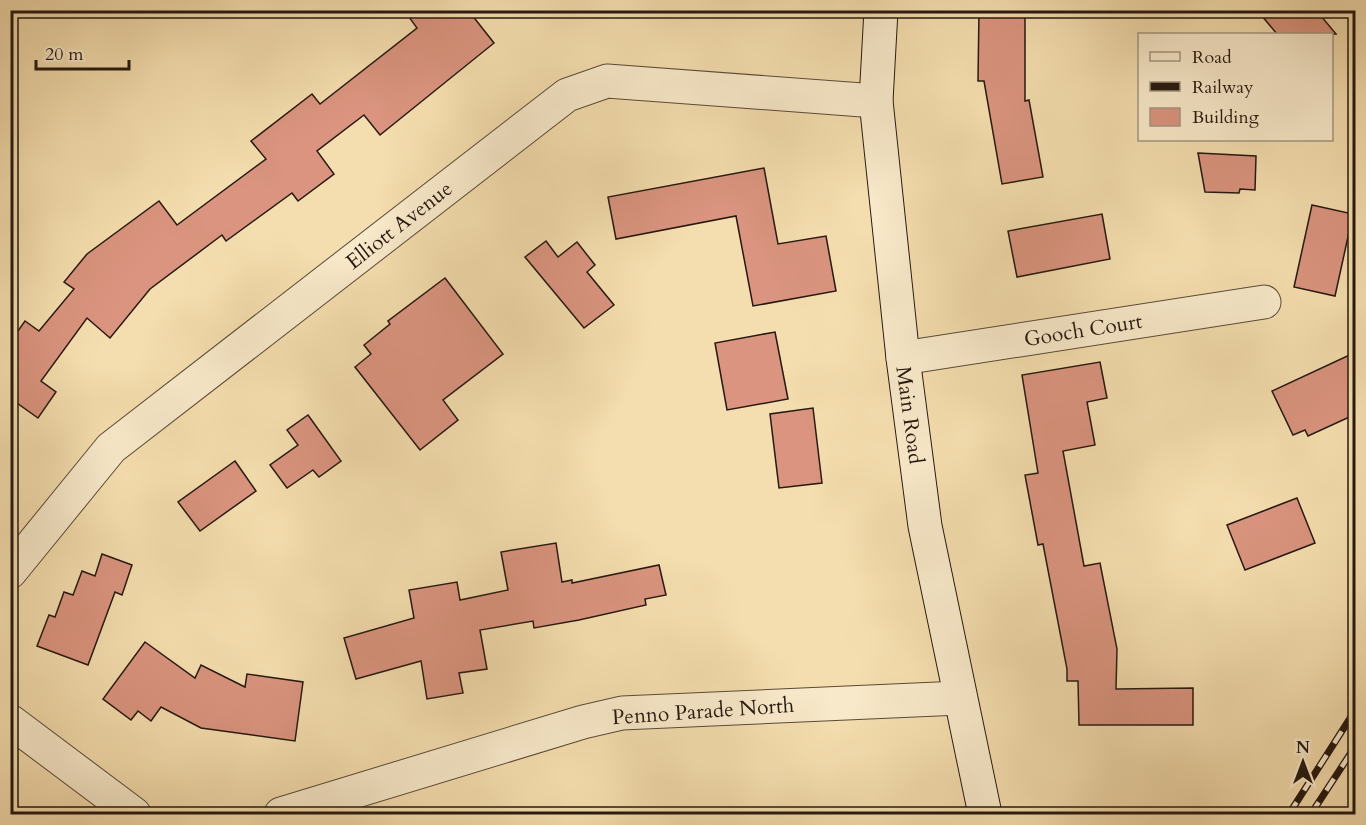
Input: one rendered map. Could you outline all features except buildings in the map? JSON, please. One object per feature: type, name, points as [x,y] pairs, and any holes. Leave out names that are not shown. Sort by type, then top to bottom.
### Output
[{"type":"street","name":"Main Road","points":[[881,10],[876,101],[903,358],[925,526],[985,814]]},
{"type":"street","name":"Elliott Avenue","points":[[10,572],[111,448],[567,95],[608,81],[876,101]]},
{"type":"street","name":"Gooch Court","points":[[903,358],[1264,302]]},
{"type":"street","name":"Penno Parade North","points":[[281,814],[583,722],[621,713],[960,698]]},
{"type":"street","points":[[10,721],[134,814]]},
{"type":"railway","points":[[1289,814],[1356,709]]},
{"type":"railway","points":[[1311,814],[1356,745]]}]
